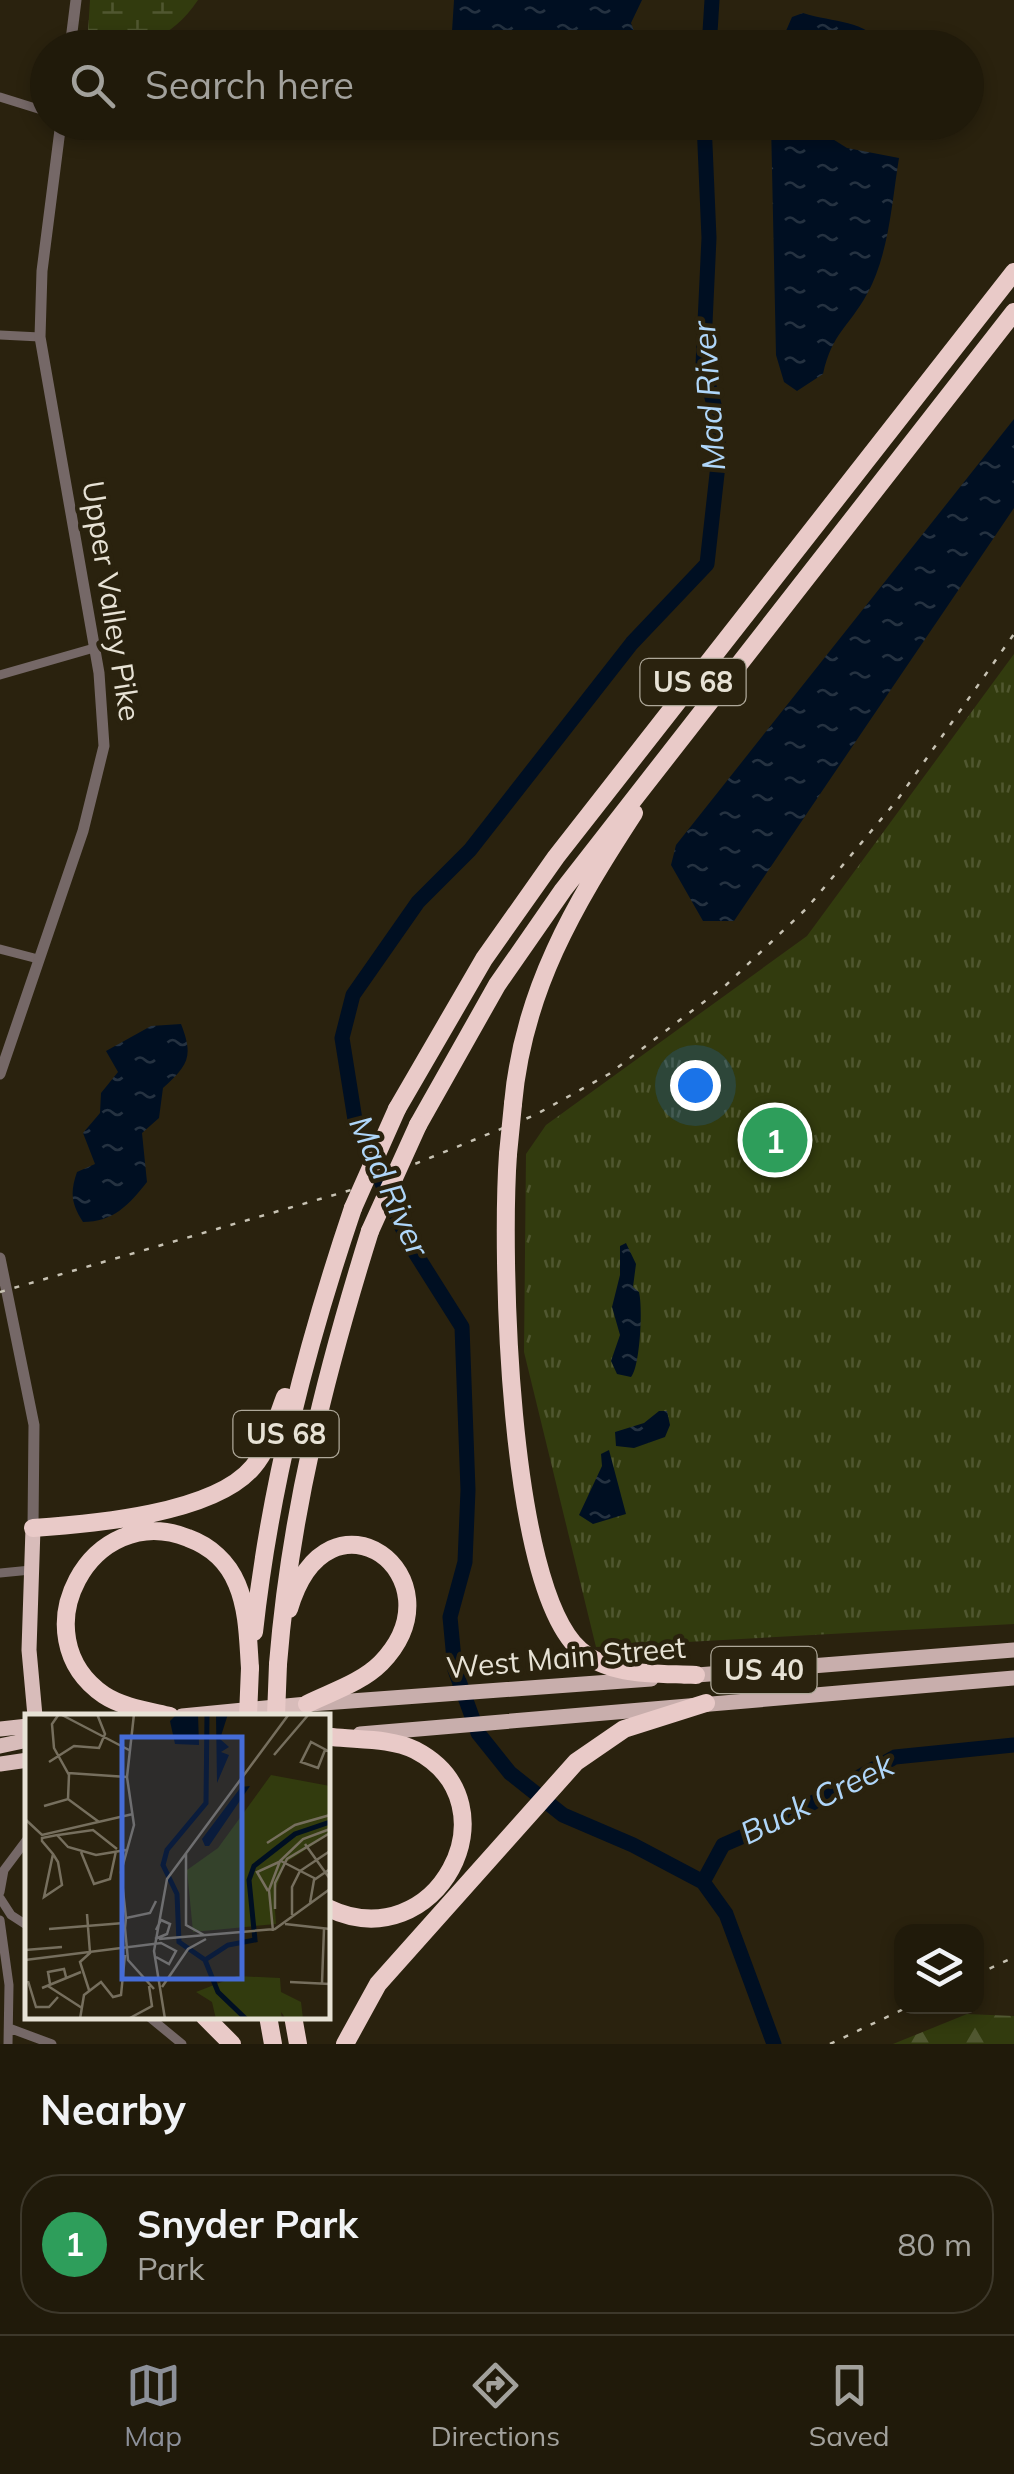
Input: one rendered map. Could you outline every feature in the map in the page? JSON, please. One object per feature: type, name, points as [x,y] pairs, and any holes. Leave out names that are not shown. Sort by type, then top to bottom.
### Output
[{"type":"highway","name":"US 68","points":[[248,1714],[250,1668],[278,1467],[318,1312],[353,1208],[397,1109],[484,959],[556,857],[1014,272]]},
{"type":"highway","name":"US 68","points":[[276,1714],[286,1572],[306,1459],[370,1232],[418,1124],[530,936],[1014,312]]},
{"type":"highway","points":[[696,1675],[604,1665],[569,1639],[552,1609],[534,1541],[512,1386],[505,1277],[508,1154],[528,1017],[552,950],[592,876],[699,714]]},
{"type":"highway","points":[[35,1714],[29,1650],[33,1528],[180,1505],[217,1493],[242,1478],[268,1442],[318,1312]]},
{"type":"highway","points":[[164,1714],[102,1694],[83,1675],[69,1648],[65,1622],[70,1591],[82,1568],[101,1548],[128,1535],[154,1531],[183,1536],[212,1551],[238,1584],[250,1668]]},
{"type":"highway","points":[[278,1664],[293,1596],[311,1562],[328,1549],[349,1544],[370,1547],[389,1558],[406,1588],[407,1612],[398,1638],[367,1675],[306,1704]]},
{"type":"highway","name":"West Main Street","points":[[219,1714],[306,1704]]},
{"type":"highway","points":[[345,2044],[378,1984],[571,1768],[624,1730],[706,1704]]},
{"type":"highway","points":[[0,1729],[25,1726]]},
{"type":"highway","points":[[330,1737],[396,1743],[426,1757],[454,1791],[463,1830],[454,1868],[434,1895],[413,1908],[370,1919],[330,1909]]},
{"type":"highway","points":[[0,1746],[25,1741]]},
{"type":"highway","points":[[0,1764],[25,1760]]},
{"type":"highway","points":[[207,2019],[232,2044]]},
{"type":"highway","points":[[269,2019],[273,2044]]},
{"type":"highway","points":[[294,2019],[298,2044]]},
{"type":"main road","name":"West Main Street","points":[[306,1704],[1014,1650]]},
{"type":"main road","name":"West Main Street","points":[[330,1737],[1014,1678]]},
{"type":"street","points":[[72,30],[76,0]]},
{"type":"street","points":[[0,97],[30,106]]},
{"type":"street","name":"Upper Valley Pike","points":[[0,1074],[101,766],[104,712],[40,337],[42,270],[59,140]]},
{"type":"street","points":[[0,335],[40,337]]},
{"type":"street","points":[[0,676],[94,648]]},
{"type":"street","points":[[0,948],[38,959]]},
{"type":"street","points":[[0,1258],[6,1314],[34,1425],[33,1528]]},
{"type":"street","points":[[0,1573],[30,1570]]},
{"type":"street","points":[[25,1842],[4,1870],[0,1895],[12,1915],[25,1924]]},
{"type":"street","points":[[0,1920],[8,2044]]},
{"type":"street","points":[[152,2019],[182,2044]]},
{"type":"street","points":[[9,2028],[40,2036],[52,2044]]},
{"type":"green space","points":[[90,0],[198,0],[168,30],[88,30]]},
{"type":"green space","points":[[1014,654],[1014,1624],[596,1647],[524,1352],[526,1154],[546,1125],[807,936]]},
{"type":"green space","points":[[967,2014],[1014,2016],[1014,2044],[893,2044]]},
{"type":"water","points":[[454,0],[642,0],[631,23],[634,30],[452,30]]},
{"type":"water","points":[[803,13],[866,30],[786,30],[792,17]]},
{"type":"water","points":[[771,140],[834,140],[847,148],[899,158],[880,262],[860,305],[836,339],[823,374],[797,391],[784,382],[776,355]]},
{"type":"water","points":[[1014,419],[1014,508],[734,921],[703,921],[671,865],[676,845]]},
{"type":"water","points":[[181,1024],[187,1045],[186,1060],[163,1088],[159,1118],[142,1133],[147,1182],[120,1211],[83,1222],[74,1204],[73,1186],[77,1172],[95,1164],[83,1133],[100,1113],[101,1093],[118,1072],[106,1051],[151,1026]]},
{"type":"water","points":[[626,1243],[636,1264],[633,1287],[639,1292],[641,1311],[639,1350],[631,1377],[617,1374],[611,1361],[620,1335],[612,1307],[620,1275],[620,1246]]},
{"type":"water","points":[[659,1411],[667,1411],[670,1425],[665,1437],[634,1448],[616,1446],[615,1432],[644,1423]]},
{"type":"water","points":[[609,1450],[626,1514],[593,1524],[579,1515],[602,1466],[601,1454]]},
{"type":"waterway","name":"Mad River","points":[[710,30],[712,0]]},
{"type":"waterway","name":"Mad River","points":[[705,140],[709,238],[703,365],[716,412],[719,456],[707,564],[632,643],[470,850],[418,902],[353,995],[342,1038],[356,1126],[409,1243],[462,1327],[468,1490],[465,1562],[450,1617],[455,1670],[478,1733],[510,1773],[563,1815],[633,1845],[703,1882],[726,1914],[774,2044]]},
{"type":"waterway","name":"Buck Creek","points":[[703,1882],[723,1845],[789,1816],[895,1757],[1014,1745]]},
{"type":"railway","points":[[0,1292],[351,1190],[535,1115],[609,1074],[726,985],[807,908],[898,799],[1014,634]]},
{"type":"railway","points":[[984,1971],[1014,1957]]},
{"type":"railway","points":[[830,2044],[894,2014]]},
{"type":"place","name":"Snyder Park","points":[[775,1140]]}]
